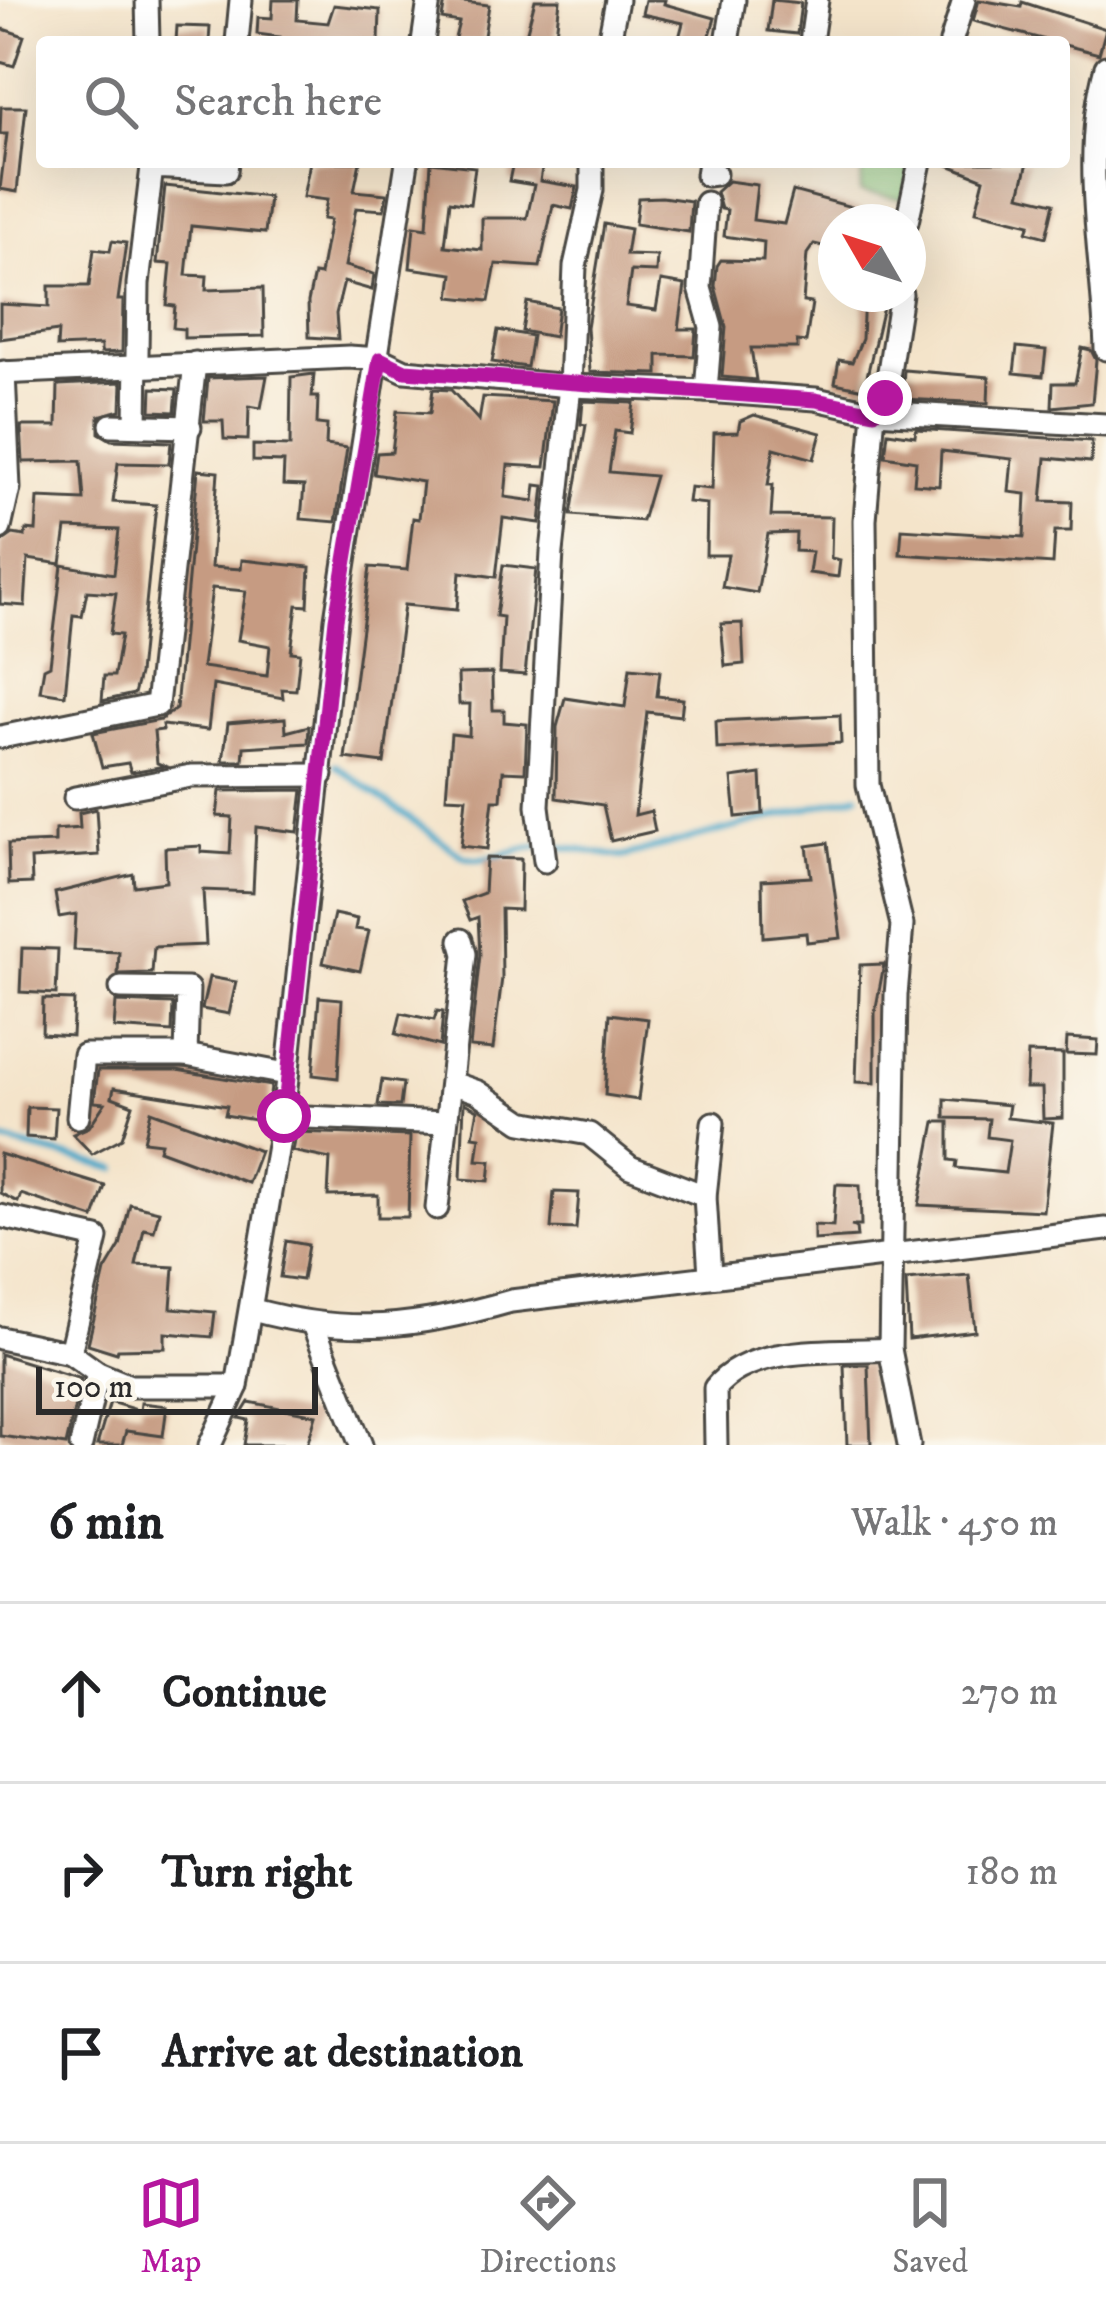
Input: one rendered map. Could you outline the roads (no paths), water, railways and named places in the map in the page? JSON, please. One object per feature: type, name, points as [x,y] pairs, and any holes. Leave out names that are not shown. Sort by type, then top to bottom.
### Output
[{"type":"street","points":[[147,0],[148,36]]},
{"type":"street","points":[[238,36],[241,0]]},
{"type":"street","points":[[424,36],[429,0]]},
{"type":"street","points":[[610,36],[617,0]]},
{"type":"street","points":[[728,36],[734,0]]},
{"type":"street","points":[[812,36],[817,0]]},
{"type":"street","points":[[954,36],[964,0]]},
{"type":"street","points":[[1106,67],[1093,111],[1091,163],[1102,252],[1106,350]]},
{"type":"street","points":[[136,425],[138,284],[152,168]]},
{"type":"street","points":[[194,168],[226,168]]},
{"type":"street","points":[[211,1445],[237,1386],[284,1116],[336,619],[406,168]]},
{"type":"street","points":[[545,861],[538,806],[552,552],[570,386],[575,266],[592,190],[592,168]]},
{"type":"street","points":[[912,204],[919,168]]},
{"type":"street","points":[[706,202],[700,288],[710,327],[706,391]]},
{"type":"street","points":[[898,312],[885,398],[874,412],[865,520],[868,785],[904,950],[896,994],[889,1256],[890,1349],[909,1445]]},
{"type":"street","points":[[0,528],[8,488],[2,373],[138,364],[380,359],[405,371],[570,386],[706,391],[816,400],[874,412],[1106,425]]},
{"type":"street","points":[[1,736],[157,705],[195,362]]},
{"type":"street","points":[[111,425],[190,427]]},
{"type":"street","points":[[75,798],[191,776],[322,775]]},
{"type":"street","points":[[437,1208],[465,954],[461,940]]},
{"type":"street","points":[[121,988],[188,989],[186,1055]]},
{"type":"street","points":[[78,1117],[84,1054],[186,1055],[286,1074]]},
{"type":"street","points":[[452,1083],[478,1092],[522,1122],[589,1134],[630,1167],[705,1196]]},
{"type":"street","points":[[284,1116],[445,1123]]},
{"type":"street","points":[[710,1275],[705,1196],[713,1124]]},
{"type":"street","points":[[0,1216],[97,1238],[70,1353]]},
{"type":"street","points":[[253,1310],[314,1327],[367,1329],[445,1320],[511,1301],[1106,1228]]},
{"type":"street","points":[[314,1327],[361,1445]]},
{"type":"street","points":[[0,1337],[70,1353],[98,1373],[130,1386],[237,1386]]},
{"type":"street","points":[[716,1445],[715,1388],[726,1374],[755,1360],[890,1349]]},
{"type":"street","points":[[81,1445],[98,1373]]},
{"type":"waterway","points":[[335,765],[464,857],[479,860],[540,845]]},
{"type":"waterway","points":[[557,846],[622,857],[858,795]]},
{"type":"waterway","points":[[0,1140],[117,1169]]}]
